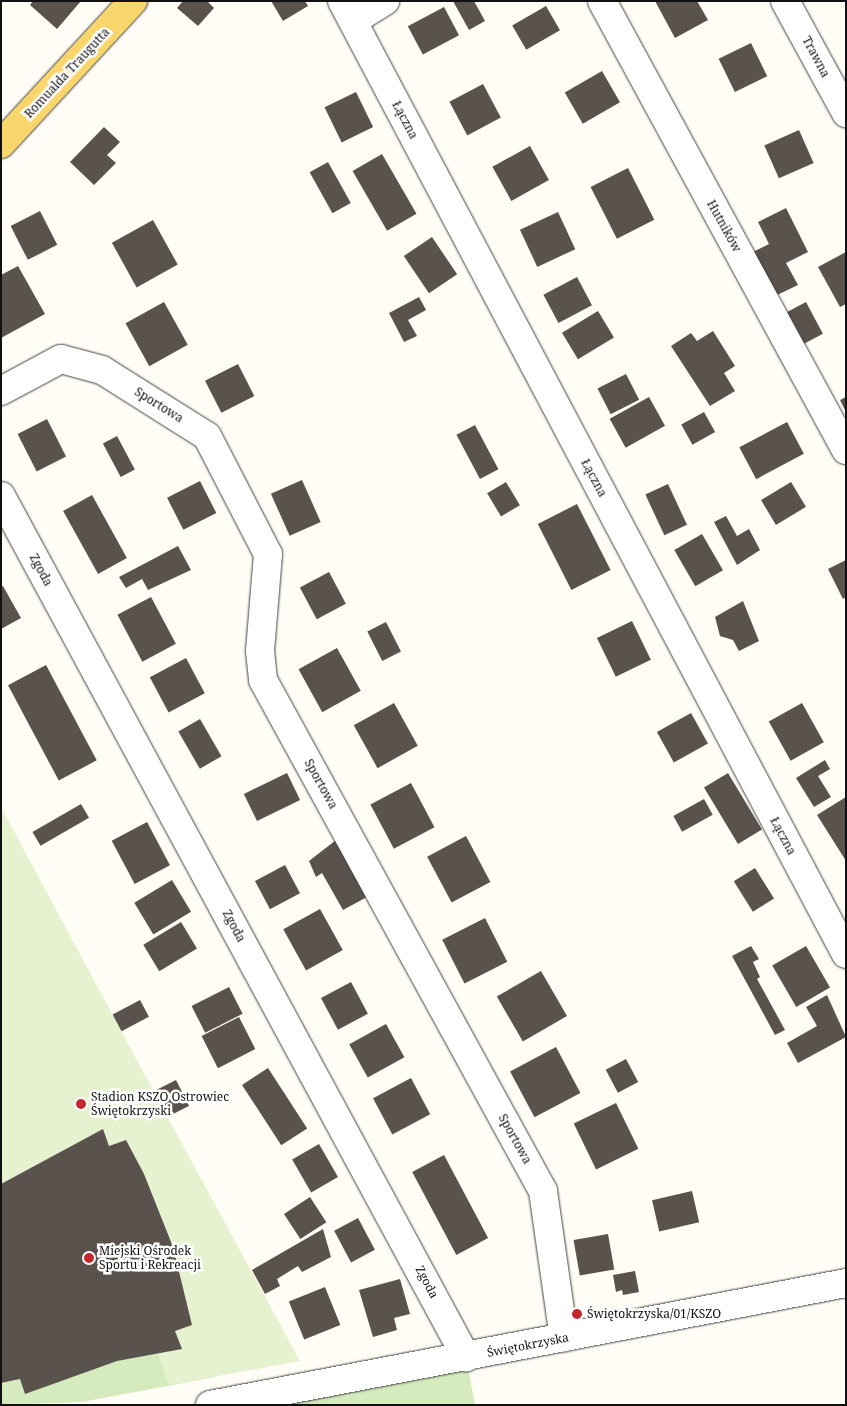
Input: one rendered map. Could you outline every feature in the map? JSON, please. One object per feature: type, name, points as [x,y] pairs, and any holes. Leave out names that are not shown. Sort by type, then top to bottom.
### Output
[{"type":"main road","name":"Romualda Traugutta","points":[[1,144],[133,1]]},
{"type":"street","points":[[348,11],[385,1]]},
{"type":"street","name":"Hutników","points":[[602,1],[846,450]]},
{"type":"street","name":"Trawna","points":[[786,1],[846,113]]},
{"type":"street","name":"Łączna","points":[[348,11],[846,954]]},
{"type":"street","name":"Sportowa","points":[[1,391],[61,360],[102,370],[207,436],[268,554],[260,651],[264,680],[543,1191],[564,1338]]},
{"type":"street","name":"Zgoda","points":[[1,496],[466,1357]]},
{"type":"street","name":"Świętokrzyska","points":[[210,1405],[846,1283]]},
{"type":"green space","name":"Stadion KSZO Ostrowiec Świętokrzyski","points":[[1,807],[300,1361],[169,1385],[158,1353],[1,1383]]},
{"type":"green space","points":[[178,1349],[215,1377],[82,1402],[1,1405],[1,1383]]},
{"type":"green space","points":[[466,1357],[475,1405],[287,1405],[336,1382]]},
{"type":"building","points":[[33,1],[81,1],[57,29],[30,5]]},
{"type":"building","points":[[183,1],[207,1],[214,8],[198,26],[177,8]]},
{"type":"building","points":[[271,1],[305,1],[308,6],[283,21]]},
{"type":"building","points":[[453,1],[474,1],[485,21],[469,30]]},
{"type":"building","points":[[655,1],[697,1],[708,20],[675,38]]},
{"type":"building","points":[[546,6],[560,30],[526,50],[512,26]]},
{"type":"building","points":[[444,7],[459,35],[423,55],[408,26]]},
{"type":"building","points":[[751,43],[767,76],[735,92],[719,59]]},
{"type":"building","points":[[602,71],[620,102],[583,124],[565,92]]},
{"type":"building","points":[[483,84],[501,118],[467,135],[449,102]]},
{"type":"building","points":[[356,92],[373,127],[342,142],[325,107]]},
{"type":"building","points":[[104,127],[120,142],[107,155],[116,163],[94,185],[70,162]]},
{"type":"building","points":[[799,130],[814,163],[779,178],[764,145]]},
{"type":"building","points":[[530,146],[549,180],[511,201],[492,167]]},
{"type":"building","points":[[382,154],[416,214],[387,231],[353,171]]},
{"type":"building","points":[[328,162],[351,203],[332,213],[310,172]]},
{"type":"building","points":[[628,168],[654,220],[617,239],[591,187]]},
{"type":"building","points":[[786,208],[808,252],[786,263],[798,285],[775,296],[753,252],[769,244],[758,222]]},
{"type":"building","points":[[40,211],[57,245],[28,260],[11,226]]},
{"type":"building","points":[[558,212],[575,249],[537,267],[520,230]]},
{"type":"building","points":[[153,220],[178,265],[137,287],[112,243]]},
{"type":"building","points":[[432,237],[457,274],[429,293],[404,256]]},
{"type":"building","points":[[846,252],[846,304],[840,307],[818,267]]},
{"type":"building","points":[[18,266],[45,314],[1,338],[1,275]]},
{"type":"building","points":[[577,277],[592,305],[558,323],[543,295]]},
{"type":"building","points":[[419,297],[426,310],[408,320],[417,336],[404,342],[389,313]]},
{"type":"building","points":[[164,302],[188,345],[149,366],[126,323]]},
{"type":"building","points":[[806,302],[823,334],[802,345],[785,313]]},
{"type":"building","points":[[598,311],[614,338],[578,359],[562,333]]},
{"type":"building","points":[[713,331],[735,366],[724,373],[735,391],[710,406],[671,346],[691,333],[697,341]]},
{"type":"building","points":[[238,364],[254,396],[221,413],[205,381]]},
{"type":"building","points":[[626,374],[639,400],[611,414],[597,389]]},
{"type":"building","points":[[649,397],[665,426],[626,448],[610,419]]},
{"type":"building","points":[[846,397],[846,412],[840,400]]},
{"type":"building","points":[[704,412],[715,432],[692,445],[681,425]]},
{"type":"building","points":[[47,419],[66,456],[37,471],[18,434]]},
{"type":"building","points":[[787,422],[804,454],[756,479],[739,447]]},
{"type":"building","points":[[475,425],[498,469],[480,479],[456,435]]},
{"type":"building","points":[[117,436],[135,470],[121,477],[103,444]]},
{"type":"building","points":[[302,480],[321,522],[290,536],[271,494]]},
{"type":"building","points":[[200,481],[216,513],[183,530],[167,498]]},
{"type":"building","points":[[506,482],[520,505],[501,516],[487,493]]},
{"type":"building","points":[[791,482],[806,507],[776,525],[761,500]]},
{"type":"building","points":[[668,484],[687,525],[664,535],[645,495]]},
{"type":"building","points":[[92,495],[127,558],[98,574],[63,511]]},
{"type":"building","points":[[577,504],[611,570],[571,590],[538,524]]},
{"type":"building","points":[[726,516],[737,536],[749,529],[760,550],[737,565],[714,522]]},
{"type":"building","points":[[702,534],[723,570],[695,586],[674,550]]},
{"type":"building","points":[[178,546],[191,570],[148,590],[142,579],[126,588],[119,577]]},
{"type":"building","points":[[846,560],[846,597],[843,599],[828,569]]},
{"type":"building","points":[[329,572],[346,604],[317,619],[300,587]]},
{"type":"building","points":[[3,586],[21,618],[1,629],[1,587]]},
{"type":"building","points":[[151,597],[176,644],[142,662],[117,615]]},
{"type":"building","points":[[743,601],[759,641],[739,651],[733,640],[720,636],[715,617]]},
{"type":"building","points":[[632,621],[651,660],[616,677],[597,638]]},
{"type":"building","points":[[386,622],[401,651],[382,661],[367,632]]},
{"type":"building","points":[[337,648],[361,691],[322,712],[299,669]]},
{"type":"building","points":[[186,658],[205,693],[169,713],[150,677]]},
{"type":"building","points":[[46,665],[97,760],[59,781],[8,685]]},
{"type":"building","points":[[394,703],[418,746],[378,768],[354,725]]},
{"type":"building","points":[[802,703],[824,742],[791,761],[769,721]]},
{"type":"building","points":[[691,713],[708,744],[674,763],[657,732]]},
{"type":"building","points":[[200,719],[222,756],[200,769],[178,732]]},
{"type":"building","points":[[825,760],[830,769],[818,776],[831,797],[814,807],[796,778]]},
{"type":"building","points":[[287,773],[300,800],[257,821],[244,794]]},
{"type":"building","points":[[728,773],[762,830],[738,844],[704,787]]},
{"type":"building","points":[[411,783],[434,827],[394,849],[370,805]]},
{"type":"building","points":[[846,797],[846,861],[817,815]]},
{"type":"building","points":[[704,799],[713,815],[682,832],[673,816]]},
{"type":"building","points":[[81,804],[89,818],[41,846],[33,832]]},
{"type":"building","points":[[147,822],[170,865],[135,884],[112,841]]},
{"type":"building","points":[[466,836],[490,882],[452,903],[427,857]]},
{"type":"building","points":[[336,840],[367,897],[343,910],[322,873],[316,877],[309,861]]},
{"type":"building","points":[[285,865],[300,893],[270,909],[255,881]]},
{"type":"building","points":[[755,868],[774,899],[753,912],[734,881]]},
{"type":"building","points":[[172,880],[191,912],[153,934],[134,903]]},
{"type":"building","points":[[320,909],[343,950],[306,970],[283,929]]},
{"type":"building","points":[[485,918],[507,962],[464,983],[442,940]]},
{"type":"building","points":[[181,922],[197,949],[159,971],[143,945]]},
{"type":"building","points":[[751,946],[759,959],[753,962],[760,977],[757,979],[785,1030],[775,1035],[732,956]]},
{"type":"building","points":[[806,946],[830,988],[796,1007],[772,965]]},
{"type":"building","points":[[541,971],[567,1016],[523,1042],[497,996]]},
{"type":"building","points":[[351,982],[368,1014],[338,1030],[321,998]]},
{"type":"building","points":[[229,987],[243,1014],[205,1033],[192,1006]]},
{"type":"building","points":[[827,995],[846,1037],[798,1063],[787,1043],[817,1026],[806,1007]]},
{"type":"building","points":[[140,1000],[149,1017],[122,1031],[113,1015]]},
{"type":"building","points":[[239,1017],[255,1049],[218,1068],[202,1036]]},
{"type":"building","points":[[386,1024],[404,1057],[368,1078],[349,1044]]},
{"type":"building","points":[[556,1047],[580,1093],[534,1117],[510,1071]]},
{"type":"building","points":[[626,1059],[638,1082],[618,1093],[606,1070]]},
{"type":"building","points":[[268,1068],[307,1128],[281,1145],[242,1085]]},
{"type":"building","points":[[411,1078],[430,1114],[392,1134],[373,1098]]},
{"type":"building","points":[[176,1080],[189,1106],[167,1117],[154,1091]]},
{"type":"building","points":[[616,1103],[638,1149],[596,1169],[574,1124]]},
{"type":"building","name":"Miejski Ośrodek Sportu i Rekreacji","points":[[103,1129],[109,1146],[126,1140],[144,1174],[173,1247],[192,1325],[175,1331],[182,1349],[117,1361],[25,1394],[20,1379],[1,1383],[1,1184]]},
{"type":"building","points":[[319,1144],[338,1177],[311,1192],[292,1160]]},
{"type":"building","points":[[444,1155],[488,1238],[456,1255],[412,1172]]},
{"type":"building","points":[[692,1191],[699,1222],[659,1231],[652,1200]]},
{"type":"building","points":[[310,1197],[326,1222],[300,1239],[284,1214]]},
{"type":"building","points":[[358,1218],[375,1250],[351,1262],[334,1231]]},
{"type":"building","points":[[323,1229],[331,1257],[302,1272],[298,1266],[277,1279],[280,1286],[265,1294],[252,1270]]},
{"type":"building","points":[[608,1234],[614,1269],[580,1276],[574,1240]]},
{"type":"building","points":[[635,1271],[639,1292],[623,1295],[622,1290],[616,1292],[613,1275]]},
{"type":"building","points":[[400,1279],[410,1314],[394,1318],[397,1330],[373,1337],[359,1290]]},
{"type":"building","points":[[325,1287],[340,1325],[304,1340],[289,1302]]},
{"type":"place","name":"Stadion KSZO Ostrowiec Świętokrzyski","points":[[81,1104]]},
{"type":"place","name":"Miejski Ośrodek Sportu i Rekreacji","points":[[89,1258]]},
{"type":"place","name":"Świętokrzyska/01/KSZO","points":[[577,1314]]}]
